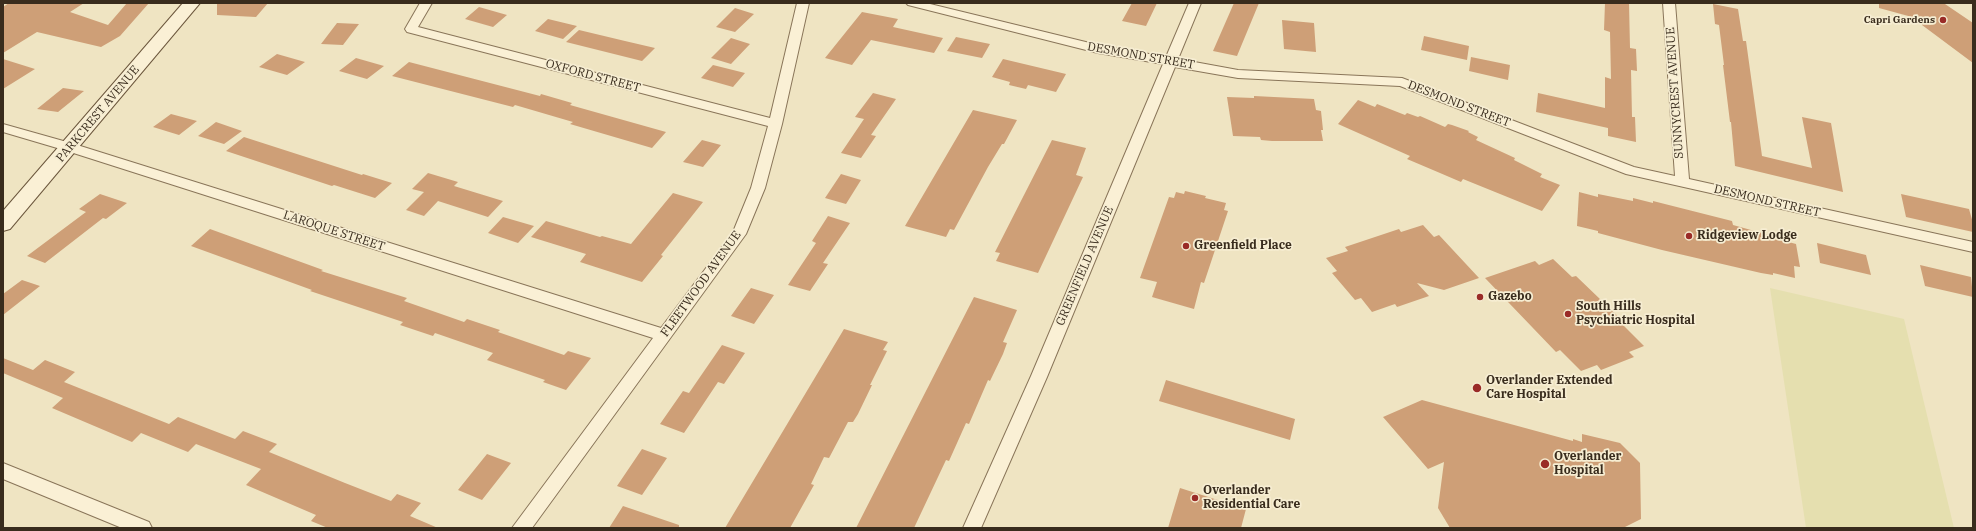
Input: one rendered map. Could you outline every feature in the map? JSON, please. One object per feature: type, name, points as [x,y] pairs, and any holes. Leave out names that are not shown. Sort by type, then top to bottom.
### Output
[{"type":"street","name":"PARKCREST AVENUE","points":[[3,224],[192,3]]},
{"type":"street","name":"OXFORD STREET","points":[[426,3],[411,29],[775,124]]},
{"type":"street","name":"FLEETWOOD AVENUE","points":[[521,528],[739,234],[758,188],[775,124],[803,3]]},
{"type":"street","name":"DESMOND STREET","points":[[912,3],[1098,49],[1238,74],[1402,82],[1631,171],[1973,247]]},
{"type":"street","name":"GREENFIELD AVENUE","points":[[972,528],[1030,394],[1039,377],[1195,3]]},
{"type":"street","name":"SUNNYCREST AVENUE","points":[[1669,3],[1682,182]]},
{"type":"street","name":"LAROQUE STREET","points":[[3,128],[69,147],[664,335]]},
{"type":"street","points":[[3,471],[144,528]]},
{"type":"shaded area","points":[[1770,288],[1904,319],[1954,528],[1806,528]]},
{"type":"building","points":[[9,3],[84,3],[70,12],[108,25],[127,3],[149,3],[120,36],[101,47],[37,32],[3,53],[3,7]]},
{"type":"building","points":[[217,3],[268,3],[256,17],[217,15]]},
{"type":"building","points":[[1132,3],[1157,3],[1146,26],[1122,21]]},
{"type":"building","points":[[1234,3],[1259,3],[1237,56],[1213,51]]},
{"type":"building","points":[[1605,3],[1629,3],[1630,48],[1636,49],[1637,71],[1631,70],[1632,117],[1635,117],[1636,142],[1608,136],[1608,128],[1536,112],[1538,93],[1605,108],[1605,77],[1611,79],[1610,32],[1604,30]]},
{"type":"building","name":"Capri Gardens","points":[[1879,3],[1945,4],[1973,23],[1973,63],[1922,25],[1923,20],[1879,8]]},
{"type":"building","points":[[1713,4],[1738,9],[1743,41],[1746,41],[1762,156],[1812,168],[1802,117],[1831,123],[1843,192],[1735,166],[1719,25],[1715,24]]},
{"type":"building","points":[[479,7],[507,15],[493,27],[465,19]]},
{"type":"building","points":[[735,8],[754,14],[735,32],[716,27]]},
{"type":"building","points":[[862,12],[898,19],[893,27],[943,38],[934,53],[871,40],[852,65],[825,58]]},
{"type":"building","points":[[548,19],[577,26],[563,39],[535,31]]},
{"type":"building","points":[[1282,20],[1314,23],[1316,52],[1284,49]]},
{"type":"building","points":[[337,23],[359,24],[343,45],[321,44]]},
{"type":"building","points":[[579,30],[655,48],[642,61],[566,42]]},
{"type":"building","points":[[1424,36],[1469,46],[1467,60],[1421,50]]},
{"type":"building","points":[[956,37],[990,44],[982,58],[947,51]]},
{"type":"building","points":[[731,38],[750,44],[731,64],[711,58]]},
{"type":"building","points":[[277,54],[305,62],[287,75],[259,67]]},
{"type":"building","points":[[1471,57],[1510,65],[1508,80],[1469,71]]},
{"type":"building","points":[[356,58],[384,66],[367,79],[339,71]]},
{"type":"building","points":[[3,59],[35,69],[3,89]]},
{"type":"building","points":[[1003,59],[1066,74],[1056,92],[1028,85],[1026,89],[1009,85],[1010,82],[992,77]]},
{"type":"building","points":[[409,62],[540,96],[541,94],[572,103],[570,105],[666,132],[652,148],[570,124],[573,122],[515,105],[513,107],[392,76]]},
{"type":"building","points":[[713,65],[745,73],[733,87],[701,78]]},
{"type":"building","points":[[63,88],[84,91],[58,112],[37,109]]},
{"type":"building","points":[[873,93],[896,99],[871,135],[876,136],[861,158],[841,153],[864,119],[855,117]]},
{"type":"building","points":[[1254,96],[1314,99],[1316,110],[1321,111],[1323,130],[1321,130],[1323,141],[1272,141],[1261,140],[1260,137],[1233,136],[1227,97],[1254,98]]},
{"type":"building","points":[[1358,100],[1375,107],[1377,104],[1405,115],[1407,113],[1418,117],[1420,116],[1445,127],[1448,124],[1469,131],[1468,132],[1478,137],[1476,140],[1515,158],[1514,160],[1542,174],[1540,177],[1560,185],[1542,211],[1463,179],[1461,182],[1407,159],[1410,156],[1338,124]]},
{"type":"building","points":[[973,110],[1017,120],[1004,144],[1002,144],[988,167],[954,230],[950,229],[946,237],[905,226]]},
{"type":"building","points":[[171,114],[197,121],[179,135],[153,127]]},
{"type":"building","points":[[216,122],[242,131],[224,144],[198,136]]},
{"type":"building","points":[[244,137],[362,175],[363,174],[392,183],[375,198],[334,185],[332,186],[226,151]]},
{"type":"building","points":[[702,140],[721,145],[703,167],[683,162]]},
{"type":"building","points":[[1052,140],[1086,148],[1076,175],[1083,177],[1038,273],[996,261],[1000,253],[995,252]]},
{"type":"building","points":[[428,173],[458,182],[454,186],[503,201],[488,217],[438,201],[424,216],[406,210],[424,192],[412,189]]},
{"type":"building","points":[[841,174],[861,180],[846,204],[825,198]]},
{"type":"building","name":"Greenfield Place","points":[[1185,191],[1226,203],[1224,210],[1228,211],[1204,283],[1201,282],[1194,309],[1152,297],[1157,282],[1140,278],[1169,197],[1174,198],[1176,192],[1184,194]]},
{"type":"building","name":"Ridgeview Lodge","points":[[1579,192],[1598,197],[1598,194],[1633,201],[1633,198],[1653,203],[1653,201],[1732,221],[1733,225],[1796,244],[1800,267],[1794,266],[1795,278],[1773,273],[1773,275],[1761,273],[1662,250],[1577,226]]},
{"type":"building","points":[[673,193],[703,202],[661,255],[663,256],[642,282],[580,262],[586,254],[531,237],[546,221],[600,237],[602,236],[631,244]]},
{"type":"building","points":[[100,194],[127,203],[106,219],[103,218],[45,263],[27,256],[86,212],[79,209]]},
{"type":"building","points":[[1901,194],[1969,209],[1973,223],[1973,232],[1906,217]]},
{"type":"building","points":[[828,216],[850,223],[823,263],[828,264],[810,291],[788,285],[816,243],[812,241]]},
{"type":"building","points":[[503,217],[534,226],[518,243],[488,233]]},
{"type":"building","points":[[1423,225],[1434,237],[1439,235],[1479,278],[1444,290],[1417,283],[1429,296],[1397,307],[1395,304],[1372,312],[1361,298],[1355,300],[1332,273],[1337,271],[1326,258],[1348,251],[1345,247],[1399,229],[1401,232]]},
{"type":"building","points":[[210,229],[323,270],[321,271],[407,298],[404,301],[464,322],[467,319],[500,330],[498,332],[564,355],[568,351],[591,358],[566,390],[543,382],[545,380],[487,360],[493,353],[435,333],[433,336],[400,325],[403,322],[310,291],[312,290],[191,246]]},
{"type":"building","points":[[1817,243],[1866,255],[1871,275],[1820,263]]},
{"type":"building","name":"South Hills Psychiatric Hospital","points":[[1553,259],[1572,277],[1576,276],[1626,324],[1623,325],[1644,346],[1629,352],[1634,357],[1601,370],[1597,365],[1581,371],[1560,350],[1556,352],[1485,278],[1535,261],[1539,265]]},
{"type":"building","points":[[1920,265],[1971,277],[1973,297],[1925,286]]},
{"type":"building","points":[[22,280],[40,286],[3,315],[3,294]]},
{"type":"building","points":[[751,288],[774,295],[754,324],[731,316]]},
{"type":"building","points":[[974,297],[1017,310],[1003,342],[1007,343],[1003,354],[990,381],[988,380],[969,424],[966,423],[949,461],[946,460],[914,528],[856,528]]},
{"type":"building","points":[[844,329],[888,342],[883,350],[887,351],[870,385],[872,385],[858,414],[853,422],[848,422],[829,458],[824,457],[811,484],[814,485],[790,528],[725,528]]},
{"type":"building","points":[[722,345],[745,353],[724,384],[718,382],[684,433],[660,424],[683,391],[689,393]]},
{"type":"building","points":[[3,358],[33,370],[45,360],[75,372],[64,382],[169,424],[178,417],[235,439],[243,431],[277,444],[269,452],[391,501],[397,494],[421,503],[410,516],[438,528],[328,528],[311,521],[316,515],[246,485],[261,469],[196,444],[188,452],[141,433],[132,442],[52,408],[63,398],[3,373]]},
{"type":"building","points":[[1166,380],[1295,419],[1290,440],[1159,401]]},
{"type":"building","name":"Overlander Hospital","points":[[1422,400],[1573,441],[1573,439],[1582,442],[1582,434],[1620,443],[1640,463],[1641,519],[1623,528],[1450,528],[1438,508],[1444,462],[1428,469],[1383,417]]},
{"type":"building","points":[[642,449],[667,458],[642,495],[617,486]]},
{"type":"building","points":[[487,454],[511,463],[482,500],[458,490]]},
{"type":"building","name":"Overlander Residential Care","points":[[1180,488],[1246,509],[1241,528],[1168,528]]},
{"type":"building","points":[[623,506],[679,525],[679,528],[609,528]]},
{"type":"place","name":"Capri Gardens","points":[[1943,20]]},
{"type":"place","name":"Ridgeview Lodge","points":[[1689,236]]},
{"type":"place","name":"Greenfield Place","points":[[1186,246]]},
{"type":"place","name":"Gazebo","points":[[1480,297]]},
{"type":"place","name":"South Hills Psychiatric Hospital","points":[[1568,314]]},
{"type":"place","name":"Overlander Extended Care Hospital","points":[[1477,388]]},
{"type":"place","name":"Overlander Hospital","points":[[1545,464]]},
{"type":"place","name":"Overlander Residential Care","points":[[1195,498]]}]
